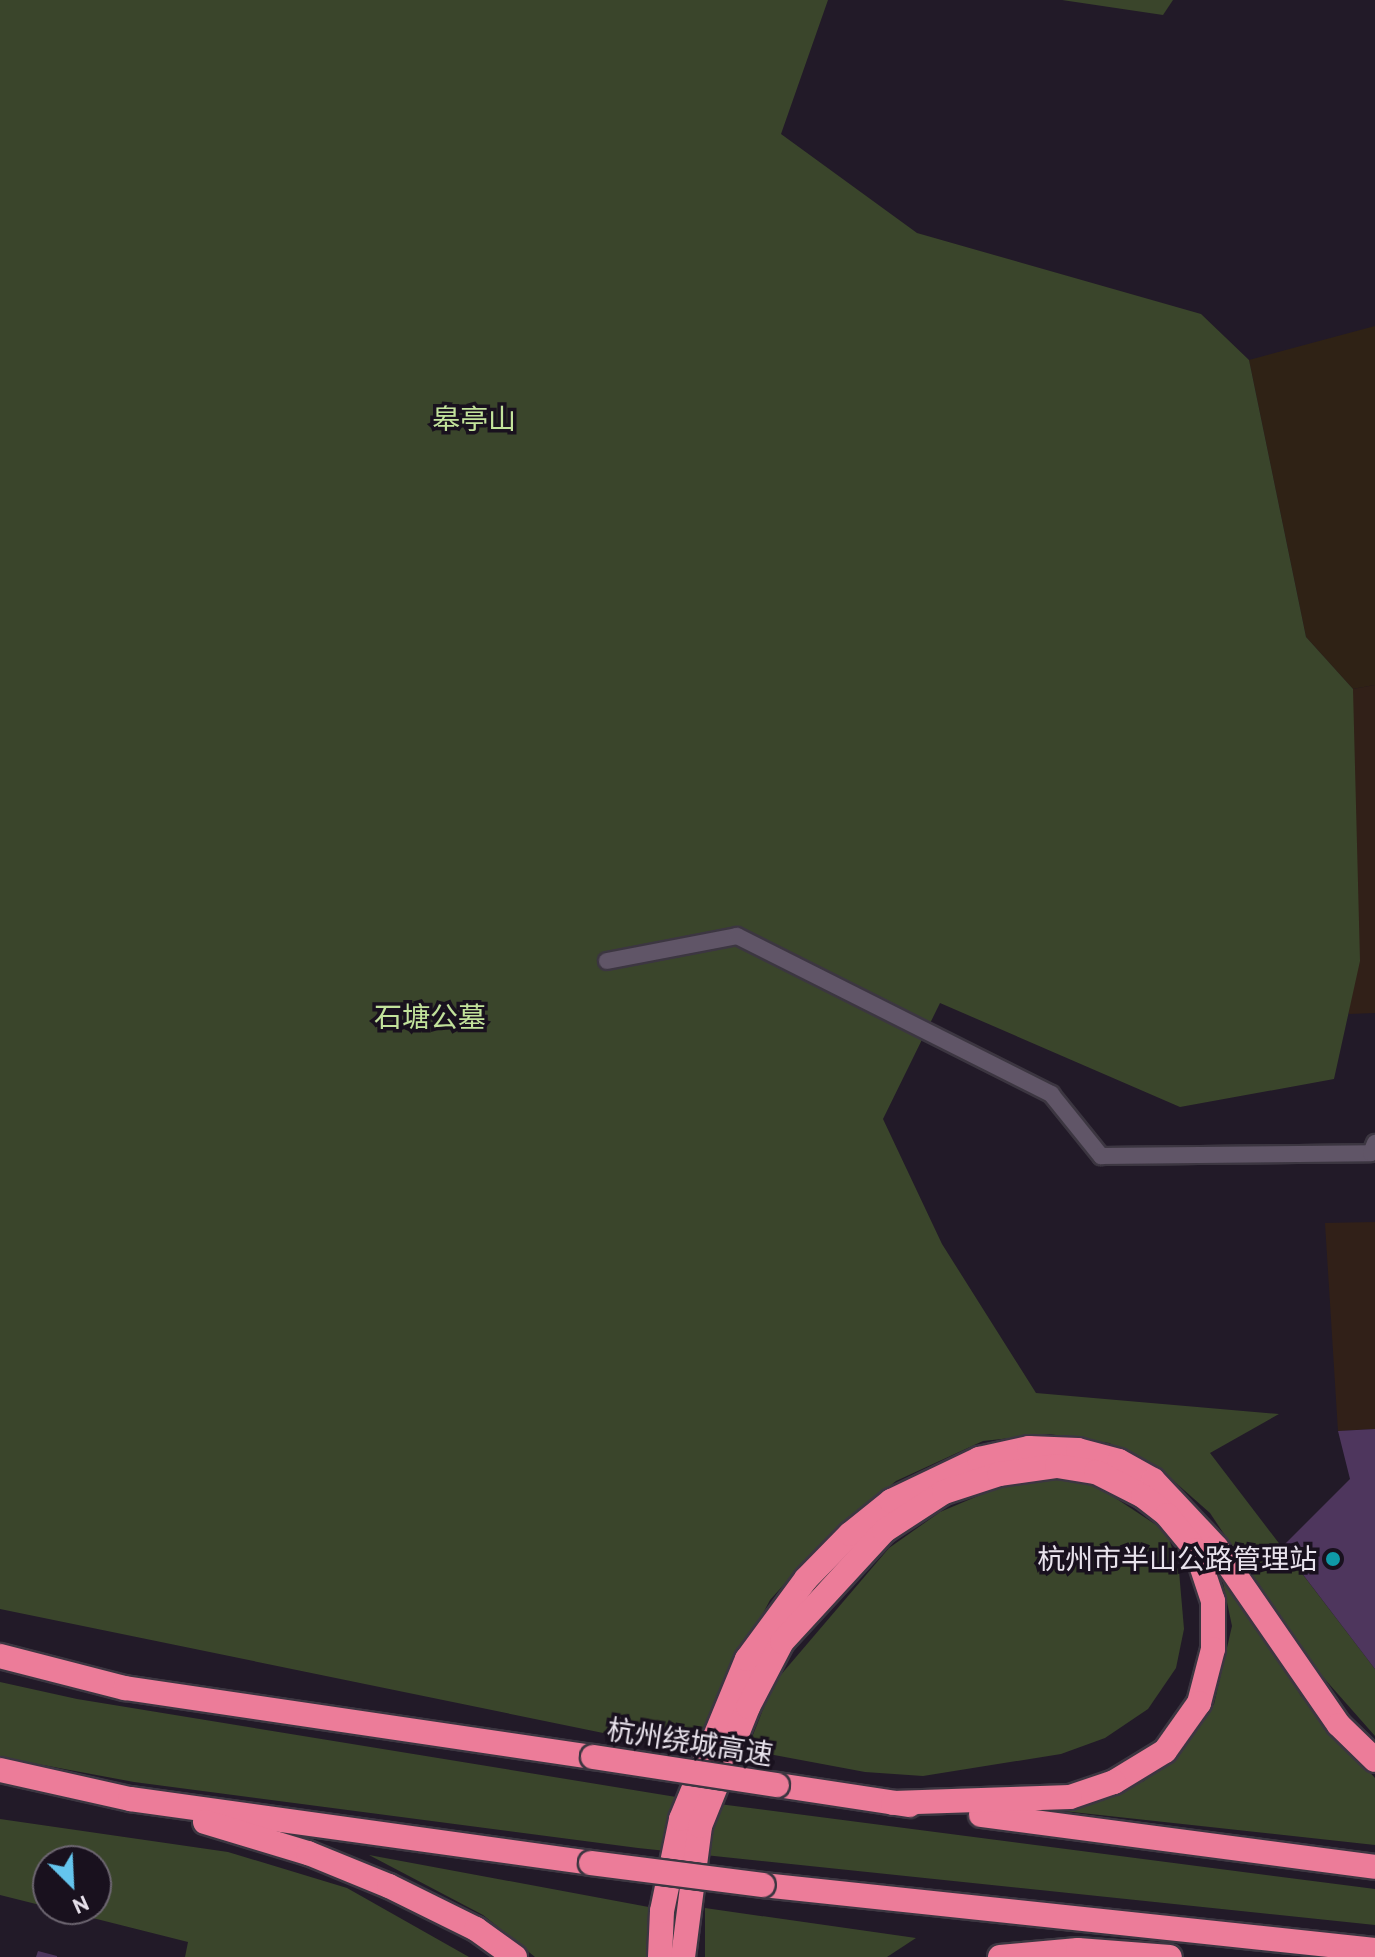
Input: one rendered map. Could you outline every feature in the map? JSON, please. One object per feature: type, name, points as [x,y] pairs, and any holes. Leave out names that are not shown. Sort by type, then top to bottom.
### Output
[{"type":"highway","points":[[660,1957],[662,1911],[681,1819],[747,1659],[806,1579],[850,1534],[891,1501],[979,1459],[1029,1448],[1078,1450],[1119,1461],[1153,1480],[1216,1547],[1330,1713],[1375,1760]]},
{"type":"highway","points":[[683,1957],[700,1826],[748,1707],[782,1642],[884,1531],[944,1492],[999,1474],[1057,1466],[1096,1472],[1143,1496],[1167,1515],[1196,1550],[1213,1601],[1213,1649],[1199,1703],[1165,1751],[1114,1782],[1070,1797],[893,1803]]},
{"type":"highway","name":"杭州绕城高速","points":[[0,1656],[125,1688],[893,1803],[1375,1867]]},
{"type":"highway","points":[[0,1770],[130,1799],[308,1853],[389,1886],[476,1929],[515,1957]]},
{"type":"highway","points":[[130,1799],[763,1885],[1375,1950]]},
{"type":"highway","points":[[1000,1957],[1078,1950],[1170,1957]]},
{"type":"street","points":[[607,961],[737,936],[1051,1094],[1101,1156],[1371,1153],[1375,1143]]},
{"type":"shaded area","points":[[1375,326],[1375,685],[1353,689],[1306,637],[1249,360]]},
{"type":"shaded area","points":[[1375,685],[1375,1013],[1349,1014],[1353,689]]},
{"type":"shaded area","points":[[1375,1222],[1375,1429],[1338,1431],[1325,1223]]},
{"type":"green space","name":"皋亭山","points":[[0,0],[828,0],[781,134],[917,233],[1201,314],[1249,360],[1306,637],[1353,689],[1360,961],[1334,1079],[1180,1107],[940,1003],[883,1119],[942,1244],[1036,1393],[1279,1414],[1210,1453],[1375,1669],[1375,1736],[1307,1659],[1210,1513],[1159,1468],[1109,1443],[1049,1434],[983,1441],[896,1481],[824,1540],[770,1600],[691,1751],[0,1609]]},
{"type":"green space","points":[[1062,0],[1173,0],[1163,15]]},
{"type":"green space","points":[[1030,1474],[1088,1480],[1167,1532],[1179,1571],[1184,1629],[1176,1668],[1148,1709],[1105,1738],[1061,1754],[923,1776],[865,1772],[747,1750],[773,1684],[889,1548],[940,1512]]},
{"type":"green space","points":[[1219,1564],[1301,1696],[1375,1778],[1375,1845],[1063,1811],[1144,1781],[1181,1751],[1214,1704],[1232,1626]]},
{"type":"green space","points":[[0,1682],[77,1699],[719,1804],[1375,1889],[1375,1925],[638,1848],[134,1782],[0,1757]]},
{"type":"green space","points":[[0,1819],[228,1852],[347,1888],[469,1957],[185,1957],[188,1942],[112,1923],[112,1845],[32,1845],[32,1903],[0,1895]]},
{"type":"green space","points":[[369,1855],[654,1908],[648,1957],[535,1957],[483,1915]]},
{"type":"green space","points":[[705,1908],[916,1938],[887,1957],[705,1957]]},
{"type":"building","name":"杭州市半山公路管理站","points":[[1375,1429],[1375,1669],[1282,1547],[1350,1479],[1338,1431]]},
{"type":"building","points":[[38,1951],[57,1956],[57,1957],[36,1957]]},
{"type":"place","name":"杭州市半山公路管理站","points":[[1333,1559]]},
{"type":"park label","name":"石塘公墓","points":[[430,1017]]}]
